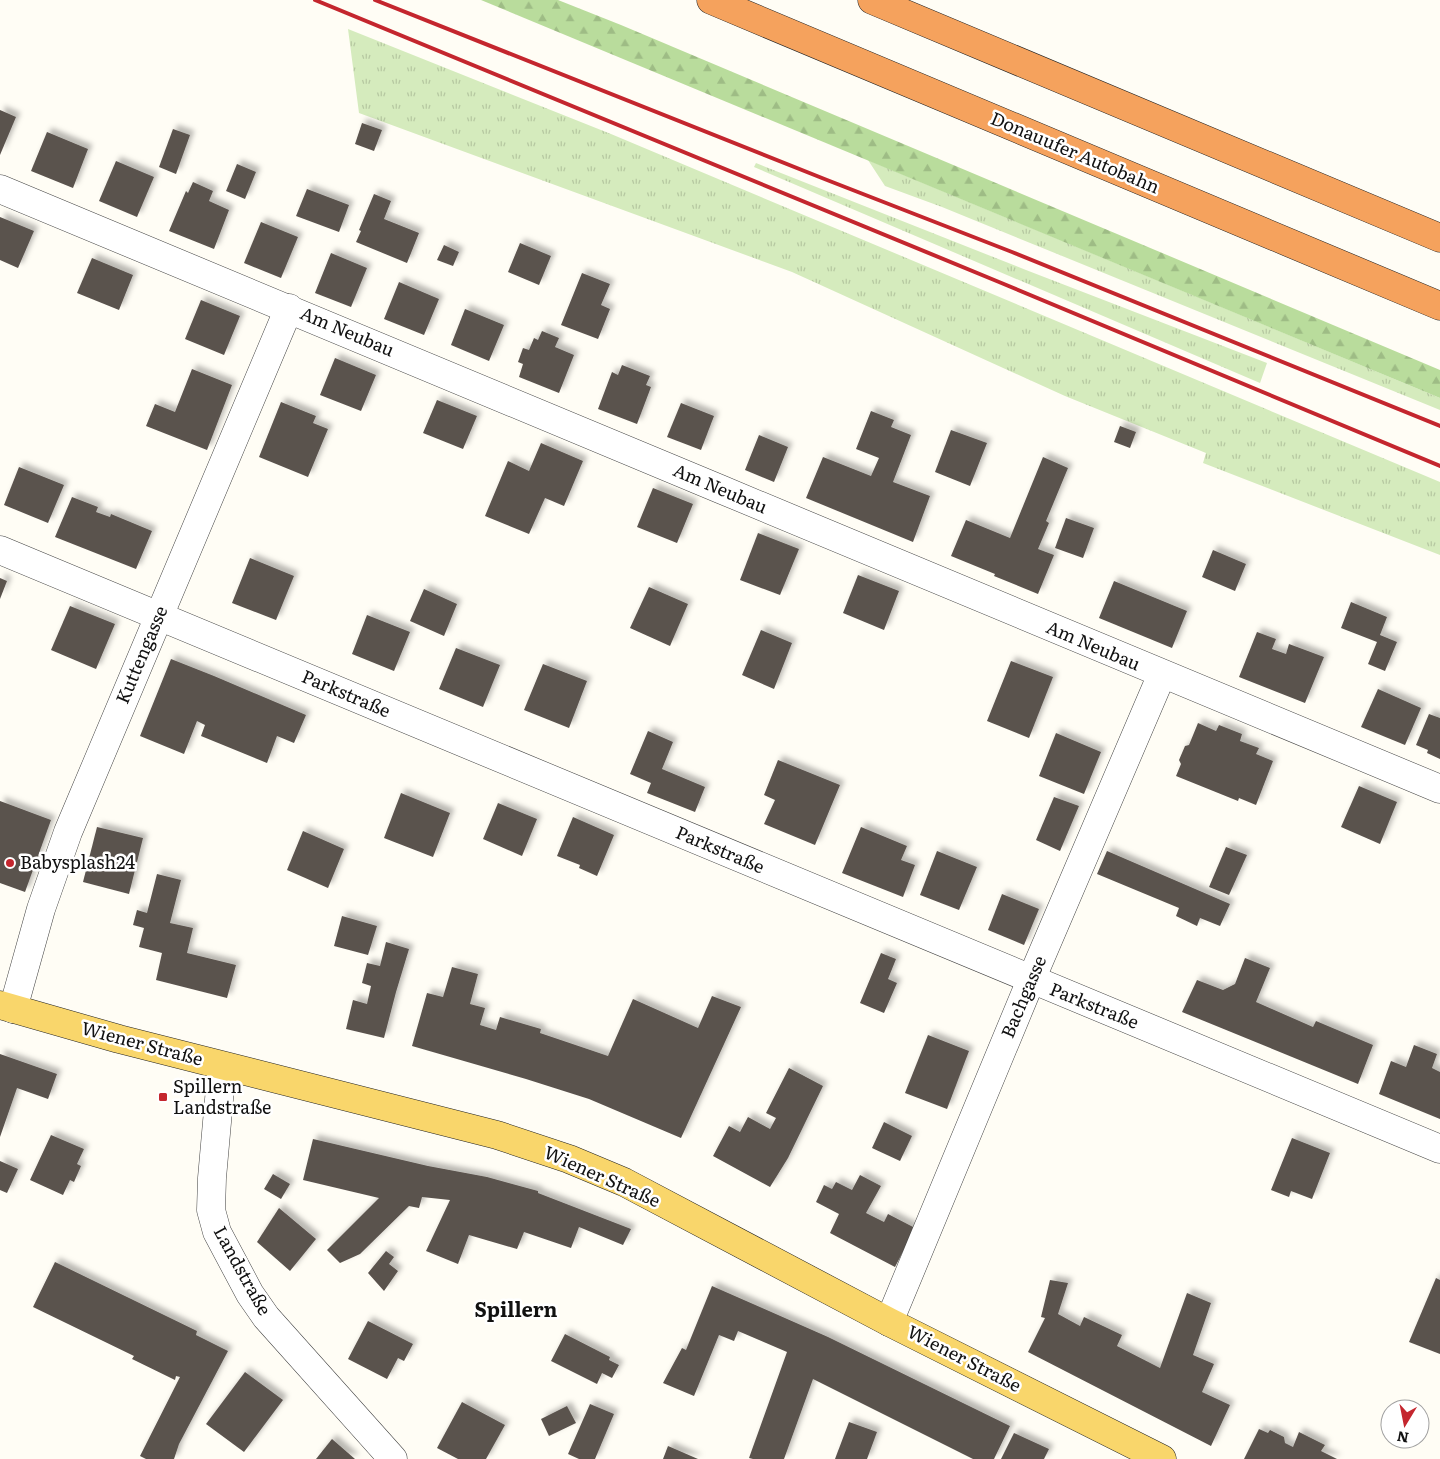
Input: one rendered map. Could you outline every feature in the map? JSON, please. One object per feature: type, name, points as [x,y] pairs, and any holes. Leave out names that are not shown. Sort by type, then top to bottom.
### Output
[{"type":"highway","name":"Donauufer Autobahn","points":[[711,0],[1440,306]]},
{"type":"highway","points":[[872,0],[1440,238]]},
{"type":"main road","name":"Wiener Straße","points":[[6,1007],[222,1066],[488,1133],[569,1159],[624,1182],[889,1322],[1162,1459]]},
{"type":"street","name":"Am Neubau","points":[[0,189],[1162,674],[1440,788]]},
{"type":"street","name":"Kuttengasse","points":[[6,1007],[68,832],[289,308]]},
{"type":"street","name":"Parkstraße","points":[[0,550],[1440,1149]]},
{"type":"street","name":"Bachgasse","points":[[889,1322],[1031,980],[1162,674]]},
{"type":"street","name":"Landstraße","points":[[222,1066],[211,1210],[217,1232],[250,1294],[266,1317],[393,1459]]},
{"type":"green space","points":[[481,0],[558,0],[621,25],[1440,370],[1440,398]]},
{"type":"green space","points":[[348,29],[611,134],[1440,482],[1440,555],[1203,463],[1206,453],[1065,396],[792,272],[359,113]]},
{"type":"green space","points":[[868,160],[1440,398],[1440,410],[942,207],[885,186]]},
{"type":"green space","points":[[756,163],[1267,363],[1260,383],[754,167]]},
{"type":"building","points":[[0,110],[16,117],[0,155]]},
{"type":"building","points":[[362,123],[382,130],[374,151],[355,144]]},
{"type":"building","points":[[173,129],[190,135],[176,174],[159,167]]},
{"type":"building","points":[[47,132],[88,149],[73,188],[31,171]]},
{"type":"building","points":[[116,161],[154,177],[137,217],[99,201]]},
{"type":"building","points":[[237,164],[256,172],[245,199],[226,191]]},
{"type":"building","points":[[193,182],[213,191],[209,201],[229,210],[214,249],[169,231],[186,191],[188,193]]},
{"type":"building","points":[[307,189],[349,205],[339,232],[296,216]]},
{"type":"building","points":[[374,194],[391,201],[384,219],[419,233],[407,263],[356,242]]},
{"type":"building","points":[[0,217],[34,231],[18,268],[0,260]]},
{"type":"building","points":[[261,222],[298,237],[281,278],[244,263]]},
{"type":"building","points":[[520,243],[551,256],[539,285],[508,272]]},
{"type":"building","points":[[444,245],[459,252],[453,266],[437,260]]},
{"type":"building","points":[[331,253],[367,268],[351,307],[315,293]]},
{"type":"building","points":[[92,258],[133,275],[119,310],[77,293]]},
{"type":"building","points":[[582,273],[610,284],[601,305],[610,309],[598,339],[561,325]]},
{"type":"building","points":[[399,282],[439,299],[424,335],[384,319]]},
{"type":"building","points":[[201,300],[240,316],[224,355],[185,339]]},
{"type":"building","points":[[465,309],[504,325],[489,361],[451,345]]},
{"type":"building","points":[[542,331],[559,338],[555,347],[574,355],[559,393],[519,377],[523,364],[518,362],[523,348],[529,350],[534,338],[538,340]]},
{"type":"building","points":[[335,358],[376,375],[361,411],[320,395]]},
{"type":"building","points":[[622,365],[650,376],[646,385],[651,387],[637,424],[598,409],[612,372],[618,375]]},
{"type":"building","points":[[192,369],[232,385],[207,450],[146,426],[155,404],[175,412]]},
{"type":"building","points":[[437,400],[477,416],[463,449],[423,433]]},
{"type":"building","points":[[281,402],[316,416],[313,423],[328,429],[308,477],[259,457]]},
{"type":"building","points":[[681,403],[714,416],[701,450],[667,437]]},
{"type":"building","points":[[871,411],[894,420],[891,427],[911,435],[893,482],[930,496],[913,542],[806,498],[823,457],[871,476],[879,458],[856,449]]},
{"type":"building","points":[[1120,426],[1136,432],[1130,448],[1114,442]]},
{"type":"building","points":[[951,430],[987,443],[970,486],[935,472]]},
{"type":"building","points":[[759,435],[788,447],[774,482],[745,470]]},
{"type":"building","points":[[541,443],[583,461],[564,506],[545,498],[529,534],[485,516],[508,461],[529,471]]},
{"type":"building","points":[[1043,457],[1068,468],[1046,521],[1049,523],[1038,549],[1054,555],[1038,594],[951,556],[966,520],[1010,538]]},
{"type":"building","points":[[19,467],[64,485],[48,523],[4,505]]},
{"type":"building","points":[[653,488],[693,504],[677,543],[637,527]]},
{"type":"building","points":[[72,497],[98,507],[96,512],[110,517],[111,514],[152,531],[136,569],[55,537]]},
{"type":"building","points":[[1066,518],[1094,528],[1083,558],[1055,548]]},
{"type":"building","points":[[758,533],[799,549],[780,595],[740,580]]},
{"type":"building","points":[[1213,550],[1246,564],[1235,591],[1202,577]]},
{"type":"building","points":[[250,558],[294,576],[276,620],[232,603]]},
{"type":"building","points":[[858,575],[899,591],[884,630],[843,613]]},
{"type":"building","points":[[0,578],[7,581],[0,599]]},
{"type":"building","points":[[1114,581],[1187,611],[1172,648],[1099,618]]},
{"type":"building","points":[[649,587],[688,604],[670,646],[630,628]]},
{"type":"building","points":[[424,589],[457,604],[444,636],[410,621]]},
{"type":"building","points":[[1351,602],[1387,617],[1380,635],[1397,642],[1385,671],[1368,664],[1377,642],[1341,628]]},
{"type":"building","points":[[70,606],[115,624],[96,669],[51,650]]},
{"type":"building","points":[[367,615],[410,632],[394,671],[352,654]]},
{"type":"building","points":[[761,630],[792,643],[774,689],[742,675]]},
{"type":"building","points":[[1257,632],[1276,639],[1272,649],[1286,654],[1289,644],[1324,657],[1305,703],[1239,677]]},
{"type":"building","points":[[456,648],[500,665],[483,707],[439,689]]},
{"type":"building","points":[[171,659],[306,715],[294,743],[277,736],[267,763],[201,736],[205,725],[197,721],[184,754],[140,736]]},
{"type":"building","points":[[1011,661],[1053,677],[1029,738],[987,721]]},
{"type":"building","points":[[543,664],[587,681],[569,728],[524,710]]},
{"type":"building","points":[[1378,689],[1421,708],[1405,745],[1361,727]]},
{"type":"building","points":[[1429,714],[1440,718],[1440,759],[1427,753],[1428,750],[1416,745]]},
{"type":"building","points":[[1198,723],[1216,731],[1219,725],[1242,734],[1240,741],[1259,748],[1256,754],[1273,761],[1256,805],[1239,798],[1238,801],[1176,776],[1181,764],[1179,760],[1185,746],[1189,745]]},
{"type":"building","points":[[648,731],[673,742],[662,769],[705,787],[695,812],[647,793],[651,783],[630,774]]},
{"type":"building","points":[[1056,733],[1101,752],[1084,794],[1039,776]]},
{"type":"building","points":[[778,760],[840,785],[815,845],[764,824],[775,800],[764,795]]},
{"type":"building","points":[[1359,786],[1397,802],[1380,844],[1341,827]]},
{"type":"building","points":[[401,793],[450,813],[433,857],[384,838]]},
{"type":"building","points":[[1054,797],[1079,806],[1060,851],[1036,840]]},
{"type":"building","points":[[0,801],[51,820],[25,892],[0,883]]},
{"type":"building","points":[[498,803],[537,819],[522,856],[483,839]]},
{"type":"building","points":[[573,817],[614,835],[597,876],[579,868],[580,865],[557,856]]},
{"type":"building","points":[[97,827],[143,838],[129,894],[83,882]]},
{"type":"building","points":[[861,827],[907,846],[901,860],[915,865],[903,897],[842,873]]},
{"type":"building","points":[[303,831],[344,849],[328,888],[287,870]]},
{"type":"building","points":[[1226,847],[1247,855],[1229,895],[1209,887]]},
{"type":"building","points":[[937,851],[977,867],[959,910],[920,895]]},
{"type":"building","points":[[1107,851],[1230,904],[1220,926],[1200,918],[1197,926],[1176,916],[1179,908],[1097,874]]},
{"type":"building","points":[[157,874],[181,880],[170,923],[193,928],[187,953],[236,965],[227,998],[156,980],[162,953],[139,947],[144,928],[133,925],[137,910],[147,913]]},
{"type":"building","points":[[1002,894],[1039,909],[1024,945],[988,930]]},
{"type":"building","points":[[342,916],[377,926],[368,955],[334,946]]},
{"type":"building","points":[[386,942],[409,949],[384,1038],[346,1029],[353,1000],[367,1004],[371,986],[362,983],[367,963],[380,966]]},
{"type":"building","points":[[881,953],[896,959],[888,979],[897,983],[884,1013],[860,1003]]},
{"type":"building","points":[[1245,958],[1270,968],[1256,1002],[1313,1027],[1316,1021],[1373,1045],[1358,1084],[1182,1012],[1197,980],[1223,990],[1235,984]]},
{"type":"building","points":[[452,967],[478,974],[470,1004],[485,1008],[480,1025],[496,1030],[500,1017],[541,1029],[540,1033],[608,1056],[633,999],[698,1028],[712,996],[741,1007],[681,1138],[589,1099],[412,1046],[427,993],[443,997]]},
{"type":"building","points":[[928,1035],[969,1051],[947,1109],[905,1093]]},
{"type":"building","points":[[1414,1045],[1437,1054],[1432,1068],[1440,1072],[1440,1119],[1379,1094],[1391,1061],[1406,1067]]},
{"type":"building","points":[[0,1054],[57,1074],[48,1099],[17,1088],[0,1137]]},
{"type":"building","points":[[789,1068],[823,1086],[788,1158],[770,1187],[713,1156],[729,1126],[740,1132],[748,1117],[770,1129],[776,1118],[766,1113]]},
{"type":"building","points":[[884,1122],[912,1136],[900,1161],[872,1148]]},
{"type":"building","points":[[51,1135],[84,1149],[77,1164],[81,1166],[74,1182],[70,1180],[63,1195],[30,1180]]},
{"type":"building","points":[[1292,1138],[1330,1153],[1312,1199],[1291,1191],[1289,1197],[1271,1190]]},
{"type":"building","points":[[313,1139],[428,1166],[487,1177],[538,1191],[538,1193],[631,1229],[623,1245],[579,1227],[571,1248],[524,1232],[517,1249],[469,1235],[458,1264],[426,1251],[450,1200],[422,1197],[419,1208],[409,1206],[360,1254],[340,1263],[327,1250],[379,1198],[303,1180]]},
{"type":"building","points":[[0,1161],[18,1169],[7,1193],[0,1190]]},
{"type":"building","points":[[273,1174],[290,1184],[281,1199],[264,1189]]},
{"type":"building","points":[[860,1175],[881,1186],[866,1213],[884,1222],[888,1214],[915,1228],[895,1267],[830,1233],[839,1214],[816,1202],[824,1185],[832,1189],[836,1182],[852,1190]]},
{"type":"building","points":[[279,1208],[316,1239],[290,1271],[257,1242]]},
{"type":"building","points":[[386,1251],[394,1257],[389,1264],[398,1271],[384,1291],[368,1273]]},
{"type":"building","points":[[55,1262],[197,1331],[196,1335],[228,1351],[179,1444],[174,1459],[146,1459],[140,1456],[180,1377],[176,1376],[175,1380],[132,1359],[134,1356],[33,1307]]},
{"type":"building","points":[[1436,1278],[1440,1280],[1440,1354],[1409,1342]]},
{"type":"building","points":[[1050,1280],[1068,1283],[1058,1314],[1080,1326],[1084,1317],[1122,1335],[1117,1346],[1160,1368],[1187,1293],[1211,1303],[1193,1355],[1214,1364],[1202,1392],[1230,1405],[1211,1446],[1028,1352],[1045,1318],[1041,1317]]},
{"type":"building","points":[[712,1286],[828,1337],[1010,1426],[994,1459],[973,1459],[813,1379],[784,1459],[749,1458],[787,1352],[738,1331],[734,1341],[719,1335],[694,1396],[663,1383],[682,1348],[686,1350]]},
{"type":"building","points":[[368,1321],[413,1344],[404,1361],[398,1358],[387,1379],[348,1359]]},
{"type":"building","points":[[565,1334],[610,1357],[609,1360],[619,1365],[612,1378],[602,1373],[597,1384],[551,1361]]},
{"type":"building","points":[[245,1372],[283,1400],[244,1452],[206,1424]]},
{"type":"building","points":[[462,1402],[505,1425],[486,1459],[458,1459],[437,1448]]},
{"type":"building","points":[[590,1404],[614,1414],[595,1459],[579,1459],[568,1454]]},
{"type":"building","points":[[567,1406],[576,1423],[549,1436],[541,1419]]},
{"type":"building","points":[[849,1422],[877,1432],[867,1459],[835,1459]]},
{"type":"building","points":[[1259,1429],[1268,1433],[1270,1430],[1284,1437],[1285,1443],[1293,1447],[1299,1432],[1325,1445],[1321,1451],[1337,1459],[1244,1459]]},
{"type":"building","points":[[1014,1433],[1049,1449],[1044,1459],[1001,1459]]},
{"type":"building","points":[[332,1439],[355,1459],[316,1459]]},
{"type":"building","points":[[668,1446],[698,1459],[663,1459]]},
{"type":"railway","points":[[315,0],[1440,466]]},
{"type":"railway","points":[[375,0],[1012,252],[1440,426]]},
{"type":"place","name":"Babysplash24","points":[[10,863]]},
{"type":"place","name":"Spillern Landstraße","points":[[163,1097]]},
{"type":"district","name":"Spillern","points":[[516,1310]]}]
